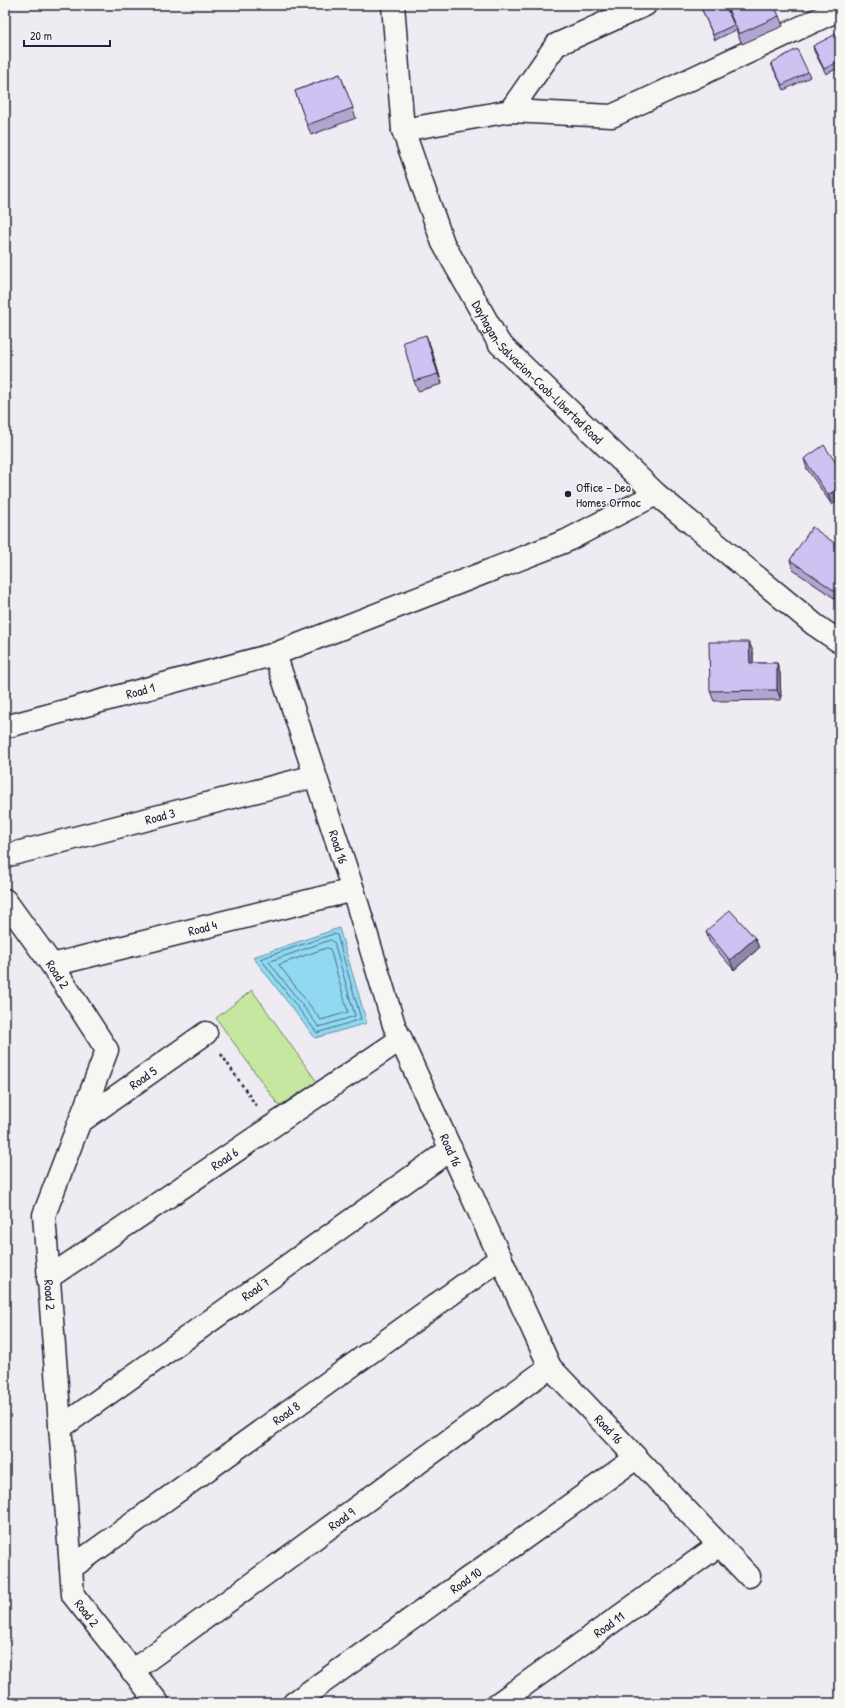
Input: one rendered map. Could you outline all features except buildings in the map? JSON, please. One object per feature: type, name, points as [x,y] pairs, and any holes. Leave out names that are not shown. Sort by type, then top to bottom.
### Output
[{"type":"street","name":"Dayhagan-Salvacion-Coob-Libertad Road","points":[[393,5],[404,130],[443,243],[499,343],[656,494],[815,624],[840,642]]},
{"type":"street","points":[[510,111],[556,45],[645,5]]},
{"type":"street","points":[[404,130],[510,111],[612,116],[840,9]]},
{"type":"street","name":"Road 1","points":[[5,727],[275,654],[566,541],[656,494]]},
{"type":"street","name":"Road 16","points":[[275,654],[353,890],[394,1026],[550,1366],[749,1576]]},
{"type":"street","name":"Road 3","points":[[5,856],[315,776]]},
{"type":"street","name":"Road 4","points":[[52,965],[353,890]]},
{"type":"street","name":"Road 2","points":[[5,900],[52,965],[108,1050],[44,1215],[48,1278],[73,1595],[158,1703]]},
{"type":"street","name":"Road 5","points":[[80,1122],[206,1032]]},
{"type":"street","name":"Road 6","points":[[48,1278],[401,1039]]},
{"type":"street","name":"Road 7","points":[[60,1428],[451,1149]]},
{"type":"street","name":"Road 8","points":[[71,1568],[501,1258]]},
{"type":"street","name":"Road 9","points":[[132,1671],[550,1366]]},
{"type":"street","name":"Road 10","points":[[294,1703],[636,1458]]},
{"type":"street","name":"Road 11","points":[[499,1703],[719,1545]]},
{"type":"path","points":[[206,1032],[271,1128]]},
{"type":"green space","points":[[252,990],[317,1082],[279,1106],[216,1018]]},
{"type":"water","points":[[339,928],[367,1023],[315,1038],[253,957]]},
{"type":"place","name":"Office - Deo Homes Ormoc","points":[[568,494]]}]
